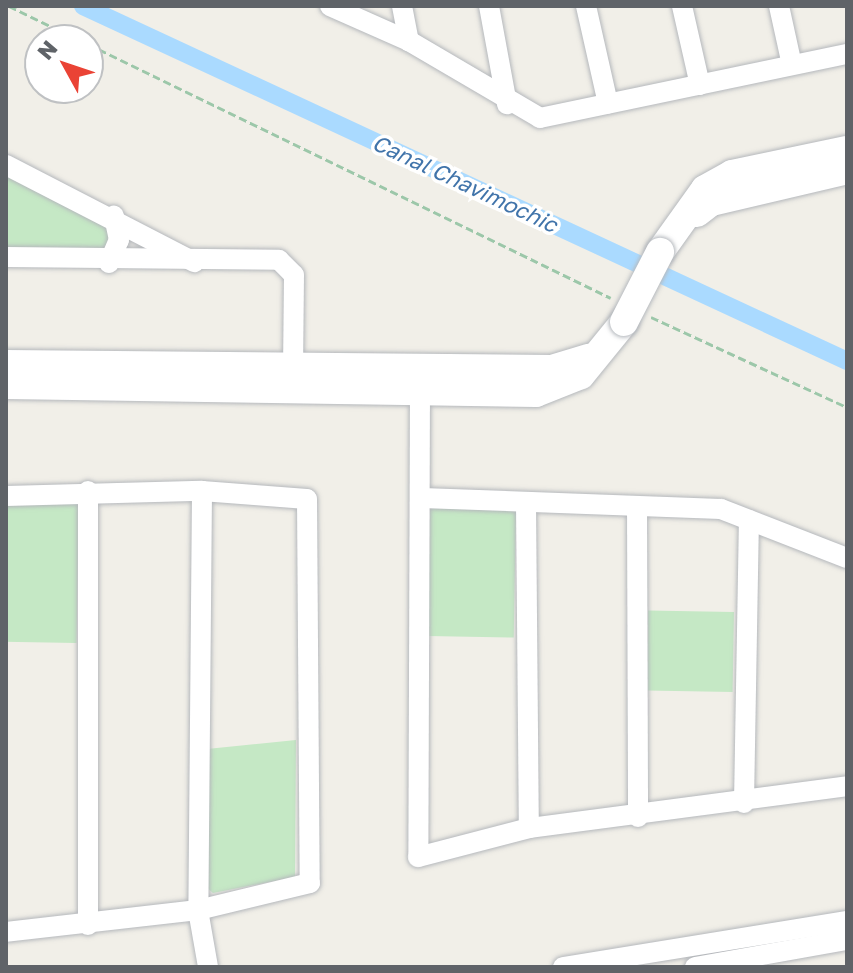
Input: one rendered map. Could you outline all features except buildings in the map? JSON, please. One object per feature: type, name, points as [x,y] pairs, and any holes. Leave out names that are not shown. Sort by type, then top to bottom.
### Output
[{"type":"street","points":[[330,6],[409,41],[507,104],[540,118],[847,54]]},
{"type":"street","points":[[402,6],[409,41]]},
{"type":"street","points":[[489,6],[507,104]]},
{"type":"street","points":[[586,6],[608,104]]},
{"type":"street","points":[[682,6],[700,85]]},
{"type":"street","points":[[779,6],[792,65]]},
{"type":"street","points":[[6,385],[420,386],[536,393],[581,375],[630,313],[667,242],[705,189],[732,174],[847,150]]},
{"type":"street","points":[[6,165],[114,216],[196,263]]},
{"type":"street","points":[[667,242],[711,202],[847,170]]},
{"type":"street","points":[[109,263],[119,240],[114,216]]},
{"type":"street","points":[[6,257],[109,263],[279,260],[288,267],[293,365]]},
{"type":"street","points":[[6,364],[552,369],[602,349]]},
{"type":"street","points":[[420,386],[422,498],[418,857],[529,828],[638,817],[847,786]]},
{"type":"street","points":[[88,491],[88,925]]},
{"type":"street","points":[[6,496],[88,491],[202,491],[307,499],[310,883],[198,910],[6,932]]},
{"type":"street","points":[[202,491],[198,910],[208,967]]},
{"type":"street","points":[[422,498],[721,509],[847,558]]},
{"type":"street","points":[[526,502],[529,828]]},
{"type":"street","points":[[637,507],[638,817]]},
{"type":"street","points":[[744,803],[749,520]]},
{"type":"street","points":[[563,967],[847,921]]},
{"type":"street","points":[[695,967],[847,940]]},
{"type":"path","points":[[9,6],[46,24]]},
{"type":"path","points":[[104,52],[630,313],[847,407]]},
{"type":"green space","points":[[6,172],[107,222],[113,234],[103,254],[6,248]]},
{"type":"green space","points":[[6,500],[79,501],[77,643],[6,642]]},
{"type":"green space","points":[[430,508],[516,510],[514,637],[428,636]]},
{"type":"green space","points":[[648,610],[734,612],[733,692],[647,690]]},
{"type":"green space","points":[[296,740],[295,877],[213,893],[207,888],[207,749]]},
{"type":"waterway","name":"Canal Chavimochic","points":[[83,6],[847,361]]}]
